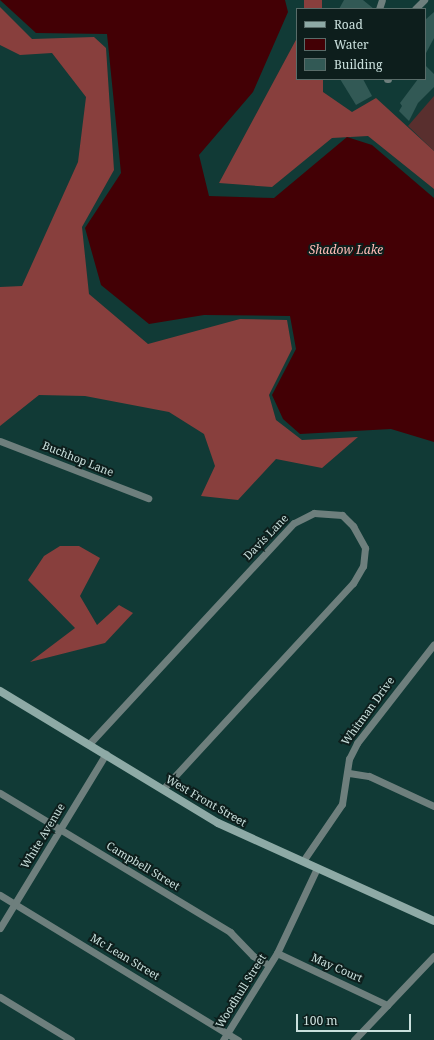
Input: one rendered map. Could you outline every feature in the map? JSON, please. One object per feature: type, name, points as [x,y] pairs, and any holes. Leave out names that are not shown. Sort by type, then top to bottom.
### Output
[{"type":"street","points":[[416,8],[424,0]]},
{"type":"street","name":"Buchhop Lane","points":[[0,441],[148,498]]},
{"type":"street","name":"Davis Lane","points":[[89,744],[294,523],[314,514],[342,515],[353,526],[365,548],[357,578],[164,789]]},
{"type":"street","name":"Whitman Drive","points":[[303,861],[342,804],[349,773],[349,759],[357,743],[434,644]]},
{"type":"street","name":"West Front Street","points":[[0,691],[222,825],[434,921]]},
{"type":"street","name":"White Avenue","points":[[0,928],[106,754]]},
{"type":"street","points":[[349,773],[369,776],[434,806]]},
{"type":"street","name":"Campbell Street","points":[[0,793],[230,932],[253,956],[269,965]]},
{"type":"street","name":"Woodhull Street","points":[[223,1040],[277,953],[317,868]]},
{"type":"street","name":"Mc Lean Street","points":[[0,895],[238,1040]]},
{"type":"street","name":"May Court","points":[[277,953],[388,1005]]},
{"type":"street","points":[[354,1040],[434,956]]},
{"type":"street","points":[[0,997],[71,1040]]},
{"type":"shaded area","points":[[304,0],[322,0],[322,8],[304,8]]},
{"type":"shaded area","points":[[0,7],[32,39],[94,37],[106,48],[114,170],[82,227],[89,294],[148,344],[240,319],[287,320],[292,349],[269,395],[276,420],[302,440],[358,437],[322,468],[276,459],[238,500],[201,496],[215,466],[204,434],[169,412],[85,396],[39,395],[0,426],[0,287],[22,286],[78,162],[86,97],[52,53],[20,55],[0,45]]},
{"type":"shaded area","points":[[296,40],[296,80],[323,80],[323,92],[352,112],[376,98],[434,151],[434,189],[368,136],[332,138],[272,187],[219,183]]},
{"type":"shaded area","points":[[434,96],[434,151],[408,126]]},
{"type":"shaded area","points":[[60,546],[79,546],[100,558],[80,596],[97,625],[119,605],[133,613],[105,643],[30,662],[75,628],[28,580],[44,556]]},
{"type":"water","name":"Shadow Lake","points":[[0,0],[285,0],[288,12],[253,92],[199,155],[209,196],[274,198],[347,137],[372,145],[434,198],[434,442],[391,429],[300,434],[283,419],[272,395],[296,349],[290,316],[204,315],[149,324],[101,285],[85,228],[121,173],[107,34],[36,33]]},
{"type":"building","points":[[344,0],[363,0],[373,8],[340,8]]},
{"type":"building","points":[[434,12],[434,38],[426,53],[426,19]]},
{"type":"building","points":[[426,66],[434,74],[434,87],[418,103],[409,121],[399,111],[402,106],[400,103],[417,80],[426,80]]},
{"type":"building","points":[[341,80],[364,80],[372,96],[356,105]]}]
